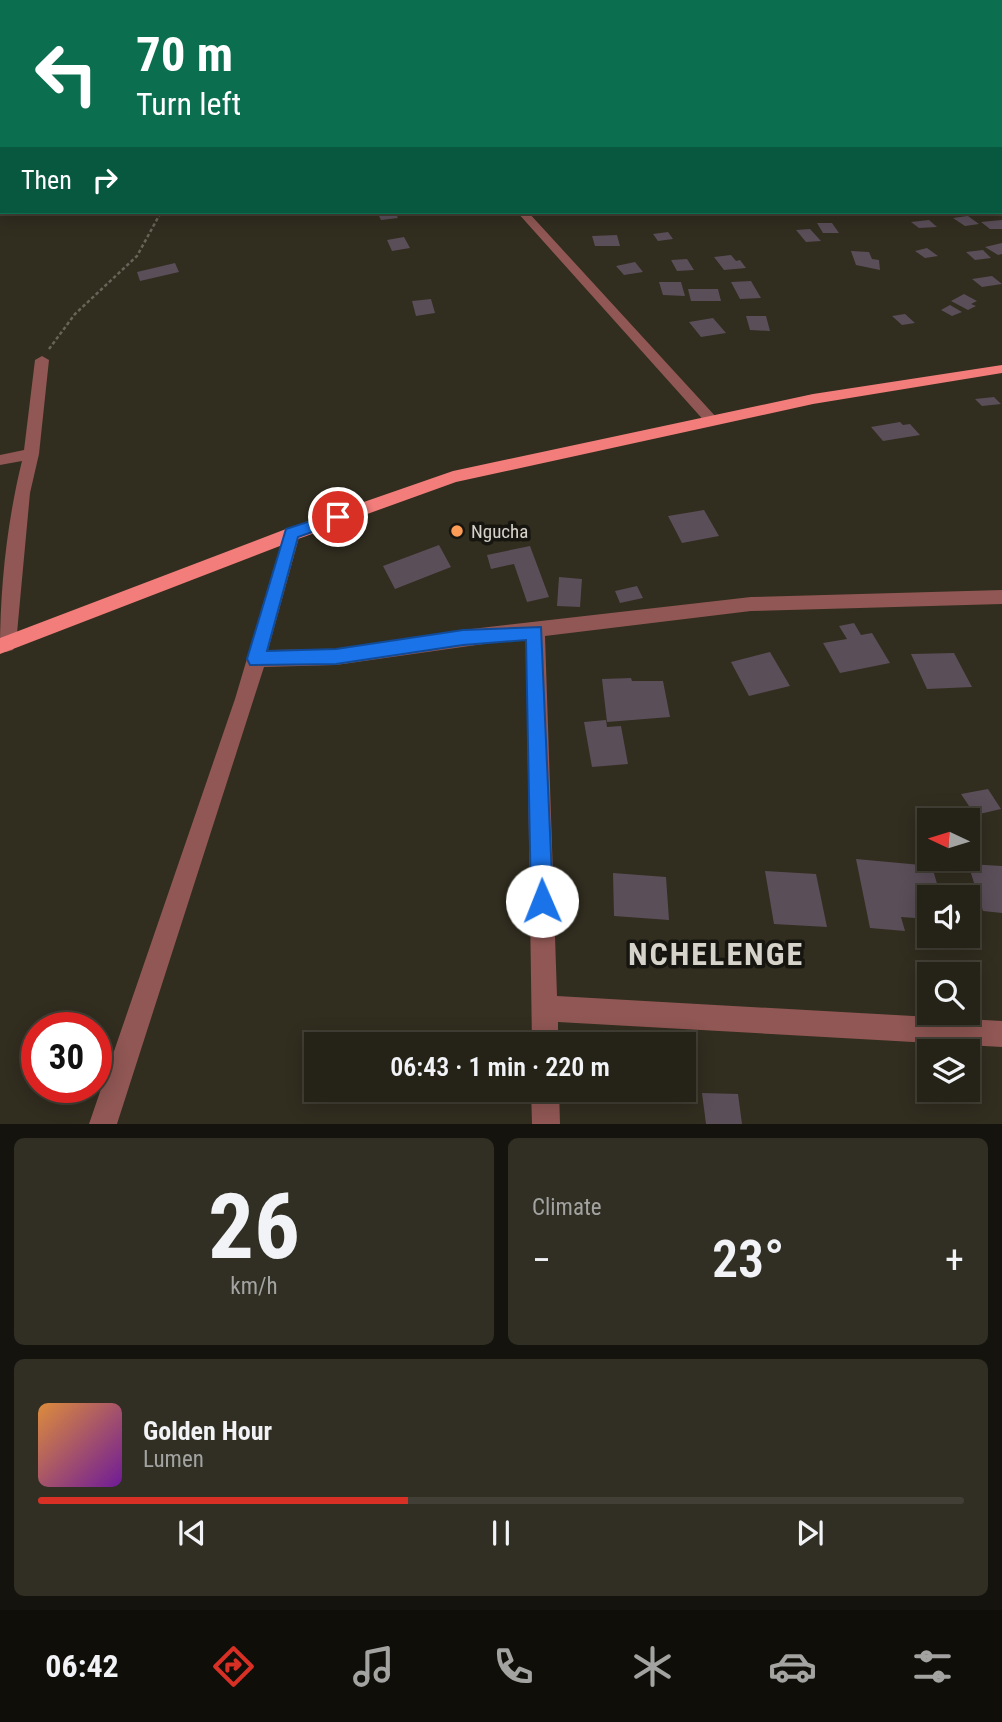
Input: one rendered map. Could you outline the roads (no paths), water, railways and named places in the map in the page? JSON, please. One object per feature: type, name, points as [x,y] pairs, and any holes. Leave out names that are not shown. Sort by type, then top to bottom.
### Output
[{"type":"main road","points":[[3,645],[292,534],[453,477],[813,399],[1002,369]]},
{"type":"street","points":[[524,214],[712,421]]},
{"type":"street","points":[[3,645],[42,360]]},
{"type":"street","points":[[0,460],[31,454]]},
{"type":"street","points":[[103,1124],[246,699],[292,534]]},
{"type":"street","points":[[256,659],[336,657],[463,638],[535,632],[751,604],[1002,597]]},
{"type":"street","points":[[535,632],[545,1032]]},
{"type":"street","points":[[545,1008],[1002,1034]]},
{"type":"street","points":[[545,1102],[546,1124]]},
{"type":"place","name":"Ngucha","points":[[457,531]]},
{"type":"district","name":"NCHELENGE","points":[[716,954]]}]
